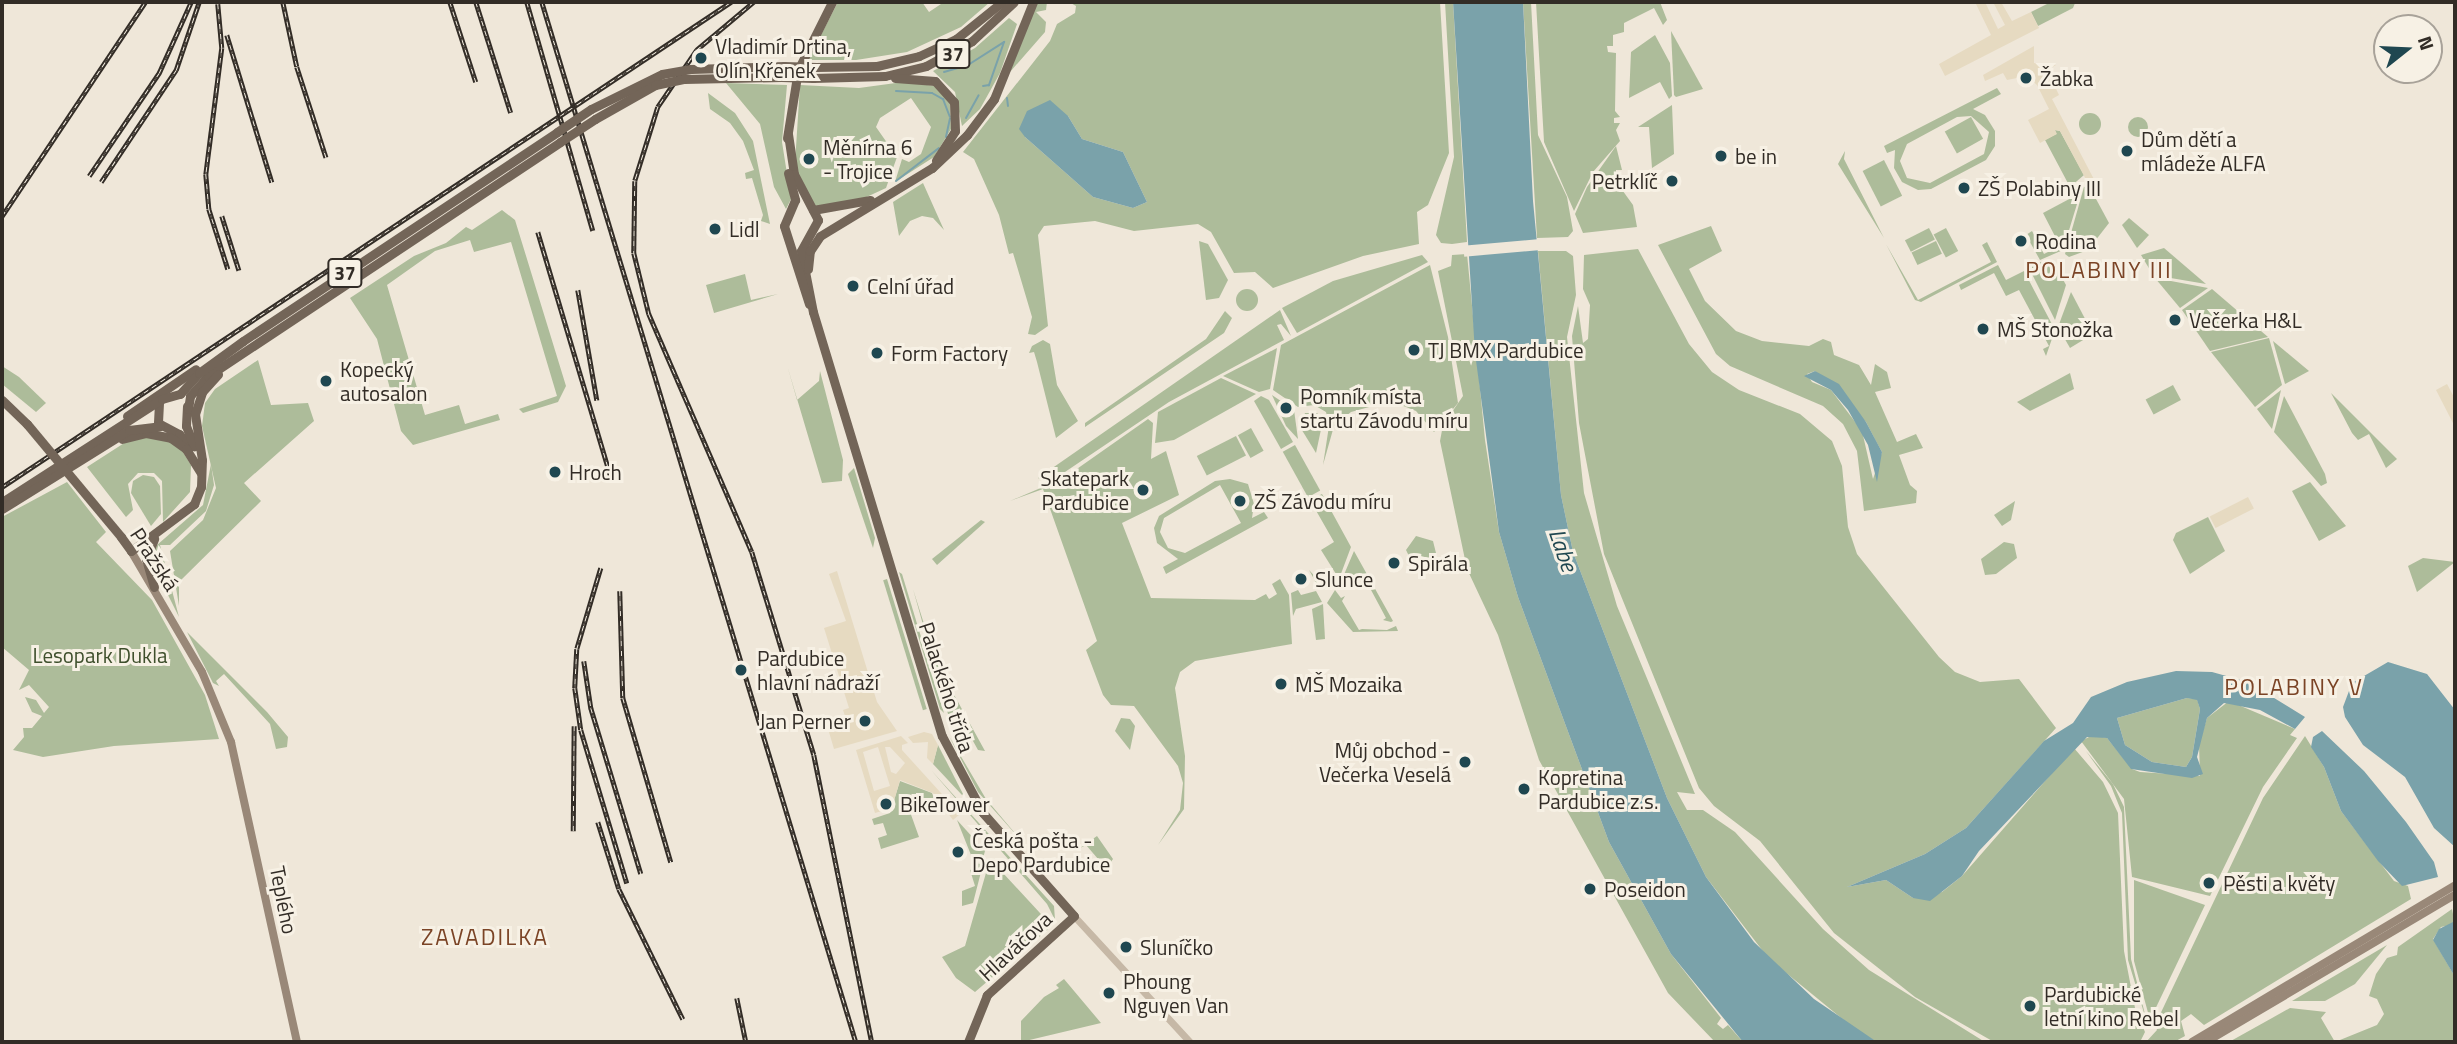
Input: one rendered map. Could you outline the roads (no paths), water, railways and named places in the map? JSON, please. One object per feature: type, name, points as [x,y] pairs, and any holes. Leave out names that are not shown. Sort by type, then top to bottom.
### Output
[{"type":"main road","points":[[832,2],[798,71],[788,134],[787,164],[795,200],[784,217],[785,229],[794,238],[809,237],[906,184],[945,158],[977,124],[994,99],[1033,2]]},
{"type":"main road","name":"37","points":[[81,452],[160,393],[243,341],[592,109],[662,74],[691,69],[890,64],[930,52],[964,33],[999,2]]},
{"type":"main road","name":"37","points":[[185,422],[190,396],[201,381],[595,119],[654,85],[684,79],[876,77],[916,69],[953,53],[992,26],[1014,2]]},
{"type":"main road","points":[[876,77],[939,83],[954,102],[955,131],[939,157],[906,184]]},
{"type":"main road","points":[[955,131],[977,124]]},
{"type":"main road","points":[[788,134],[794,174],[818,223],[809,237]]},
{"type":"main road","points":[[791,207],[813,210],[882,197]]},
{"type":"main road","points":[[811,295],[807,264],[813,246],[860,208]]},
{"type":"main road","name":"Palackého třída","points":[[785,229],[813,312],[942,736],[958,774],[983,813],[1074,916]]},
{"type":"main road","name":"Palackého třída","points":[[809,237],[801,255],[813,312]]},
{"type":"main road","name":"37","points":[[2,502],[160,401],[175,397],[243,341]]},
{"type":"main road","points":[[131,551],[160,533],[194,504],[202,474],[194,426],[197,403],[210,382],[237,359]]},
{"type":"main road","points":[[175,397],[188,409]]},
{"type":"main road","name":"Pražská","points":[[2,400],[27,424],[131,551],[202,672],[238,764]]},
{"type":"main road","points":[[160,401],[155,412],[160,426]]},
{"type":"main road","points":[[172,430],[185,422],[202,474]]},
{"type":"main road","points":[[2,509],[135,428],[160,426],[172,430],[188,444],[202,474]]},
{"type":"main road","points":[[101,449],[136,434],[166,436],[183,446],[202,474]]},
{"type":"main road","points":[[153,587],[146,559],[160,533]]},
{"type":"main road","name":"Teplého","points":[[238,764],[297,1042]]},
{"type":"main road","points":[[2192,1042],[2455,885]]},
{"type":"main road","points":[[2206,1042],[2455,895]]},
{"type":"main road","name":"Hlaváčova","points":[[968,1042],[987,995],[1074,916]]},
{"type":"street","name":"Palackého třída","points":[[1074,916],[1190,1042]]},
{"type":"water","name":"Labe","points":[[1453,2],[1523,2],[1533,201],[1561,495],[1573,552],[1667,798],[1706,877],[1754,942],[1814,999],[1877,1042],[1743,1042],[1671,954],[1609,842],[1518,597],[1499,532],[1475,353]]},
{"type":"water","points":[[1050,100],[1068,116],[1082,139],[1123,152],[1147,202],[1133,208],[1093,197],[1025,137],[1019,129],[1027,111]]},
{"type":"water","points":[[1815,371],[1839,384],[1866,422],[1882,452],[1877,482],[1868,445],[1848,410],[1831,390],[1804,376]]},
{"type":"water","points":[[2388,662],[2427,674],[2455,710],[2455,847],[2434,828],[2405,777],[2363,745],[2345,717],[2343,707],[2352,683]]},
{"type":"water","points":[[2176,671],[2212,672],[2248,682],[2305,717],[2295,729],[2260,710],[2224,703],[2207,718],[2197,757],[2203,774],[2192,778],[2131,769],[2107,738],[2087,737],[1979,851],[1962,876],[1930,901],[1913,898],[1886,880],[1847,887],[1925,854],[1966,828],[2044,741],[2073,723],[2091,697],[2127,682]],"holes":[[[2187,698],[2197,700],[2200,709],[2192,757],[2186,767],[2152,762],[2125,745],[2117,718]]]},
{"type":"water","points":[[2322,731],[2364,771],[2406,822],[2434,862],[2438,877],[2402,886],[2378,861],[2341,811],[2324,767],[2311,747],[2313,737]]},
{"type":"water","points":[[2453,922],[2455,977],[2433,940],[2439,929]]},
{"type":"waterway","points":[[944,72],[968,65],[1004,42],[989,85],[983,86]]},
{"type":"waterway","points":[[896,91],[932,93],[943,99],[950,117]]},
{"type":"waterway","points":[[966,118],[979,95]]},
{"type":"waterway","points":[[1007,98],[1008,106]]},
{"type":"waterway","points":[[946,137],[950,118]]},
{"type":"waterway","points":[[896,181],[939,148]]},
{"type":"railway","points":[[2,216],[145,2]]},
{"type":"railway","points":[[89,176],[159,73],[191,2]]},
{"type":"railway","points":[[101,182],[176,70],[199,2]]},
{"type":"railway","points":[[283,2],[297,67],[326,157]]},
{"type":"railway","points":[[450,2],[476,82]]},
{"type":"railway","points":[[476,2],[511,113]]},
{"type":"railway","points":[[527,2],[593,231]]},
{"type":"railway","points":[[542,2],[856,1042]]},
{"type":"railway","points":[[2,487],[731,2]]},
{"type":"railway","points":[[754,2],[697,50],[658,107],[635,181],[634,253],[649,314],[752,552],[814,755],[872,1042]]},
{"type":"railway","points":[[218,4],[222,48],[206,174],[209,209],[228,269]]},
{"type":"railway","points":[[227,35],[272,182]]},
{"type":"railway","points":[[222,216],[239,270]]},
{"type":"railway","points":[[538,232],[611,477]]},
{"type":"railway","points":[[578,290],[597,400]]},
{"type":"railway","points":[[601,568],[577,649],[575,688],[581,730],[627,883]]},
{"type":"railway","points":[[620,591],[623,698],[671,862]]},
{"type":"railway","points":[[584,661],[591,708],[641,874]]},
{"type":"railway","points":[[573,831],[574,726]]},
{"type":"railway","points":[[598,822],[619,889],[683,1019]]},
{"type":"railway","points":[[737,998],[746,1042]]},
{"type":"place","name":"Vladimír Drtina, Olín Křenek","points":[[701,58]]},
{"type":"place","name":"Žabka","points":[[2026,78]]},
{"type":"place","name":"Dům dětí a mládeže ALFA","points":[[2127,151]]},
{"type":"place","name":"be in","points":[[1721,156]]},
{"type":"place","name":"Měnírna 6 - Trojice","points":[[809,159]]},
{"type":"place","name":"Petrklíč","points":[[1672,181]]},
{"type":"place","name":"ZŠ Polabiny III","points":[[1964,188]]},
{"type":"place","name":"Lidl","points":[[715,229]]},
{"type":"place","name":"Rodina","points":[[2021,241]]},
{"type":"place","name":"Celní úřad","points":[[853,286]]},
{"type":"place","name":"Večerka H&L","points":[[2175,320]]},
{"type":"place","name":"MŠ Stonožka","points":[[1983,329]]},
{"type":"place","name":"TJ BMX Pardubice","points":[[1414,350]]},
{"type":"place","name":"Form Factory","points":[[877,353]]},
{"type":"place","name":"Kopecký autosalon","points":[[326,381]]},
{"type":"place","name":"Pomník místa startu Závodu míru","points":[[1286,408]]},
{"type":"place","name":"Hroch","points":[[555,472]]},
{"type":"place","name":"Skatepark Pardubice","points":[[1143,490]]},
{"type":"place","name":"ZŠ Závodu míru","points":[[1240,501]]},
{"type":"place","name":"Spirála","points":[[1394,563]]},
{"type":"place","name":"Slunce","points":[[1301,579]]},
{"type":"place","name":"Pardubice hlavní nádraží","points":[[741,670]]},
{"type":"place","name":"MŠ Mozaika","points":[[1281,684]]},
{"type":"place","name":"Jan Perner","points":[[865,721]]},
{"type":"place","name":"Můj obchod - Večerka Veselá","points":[[1465,762]]},
{"type":"place","name":"Kopretina Pardubice z.s.","points":[[1524,789]]},
{"type":"place","name":"BikeTower","points":[[886,804]]},
{"type":"place","name":"Česká pošta - Depo Pardubice","points":[[958,852]]},
{"type":"place","name":"Pěsti a květy","points":[[2209,883]]},
{"type":"place","name":"Poseidon","points":[[1590,889]]},
{"type":"place","name":"Sluníčko","points":[[1126,947]]},
{"type":"place","name":"Phoung Nguyen Van","points":[[1109,993]]},
{"type":"place","name":"Pardubické letní kino Rebel","points":[[2030,1006]]},
{"type":"district","name":"POLABINY III","points":[[2099,270]]},
{"type":"district","name":"POLABINY V","points":[[2294,687]]},
{"type":"district","name":"ZAVADILKA","points":[[485,937]]},
{"type":"park label","name":"Lesopark Dukla","points":[[100,655]]}]
